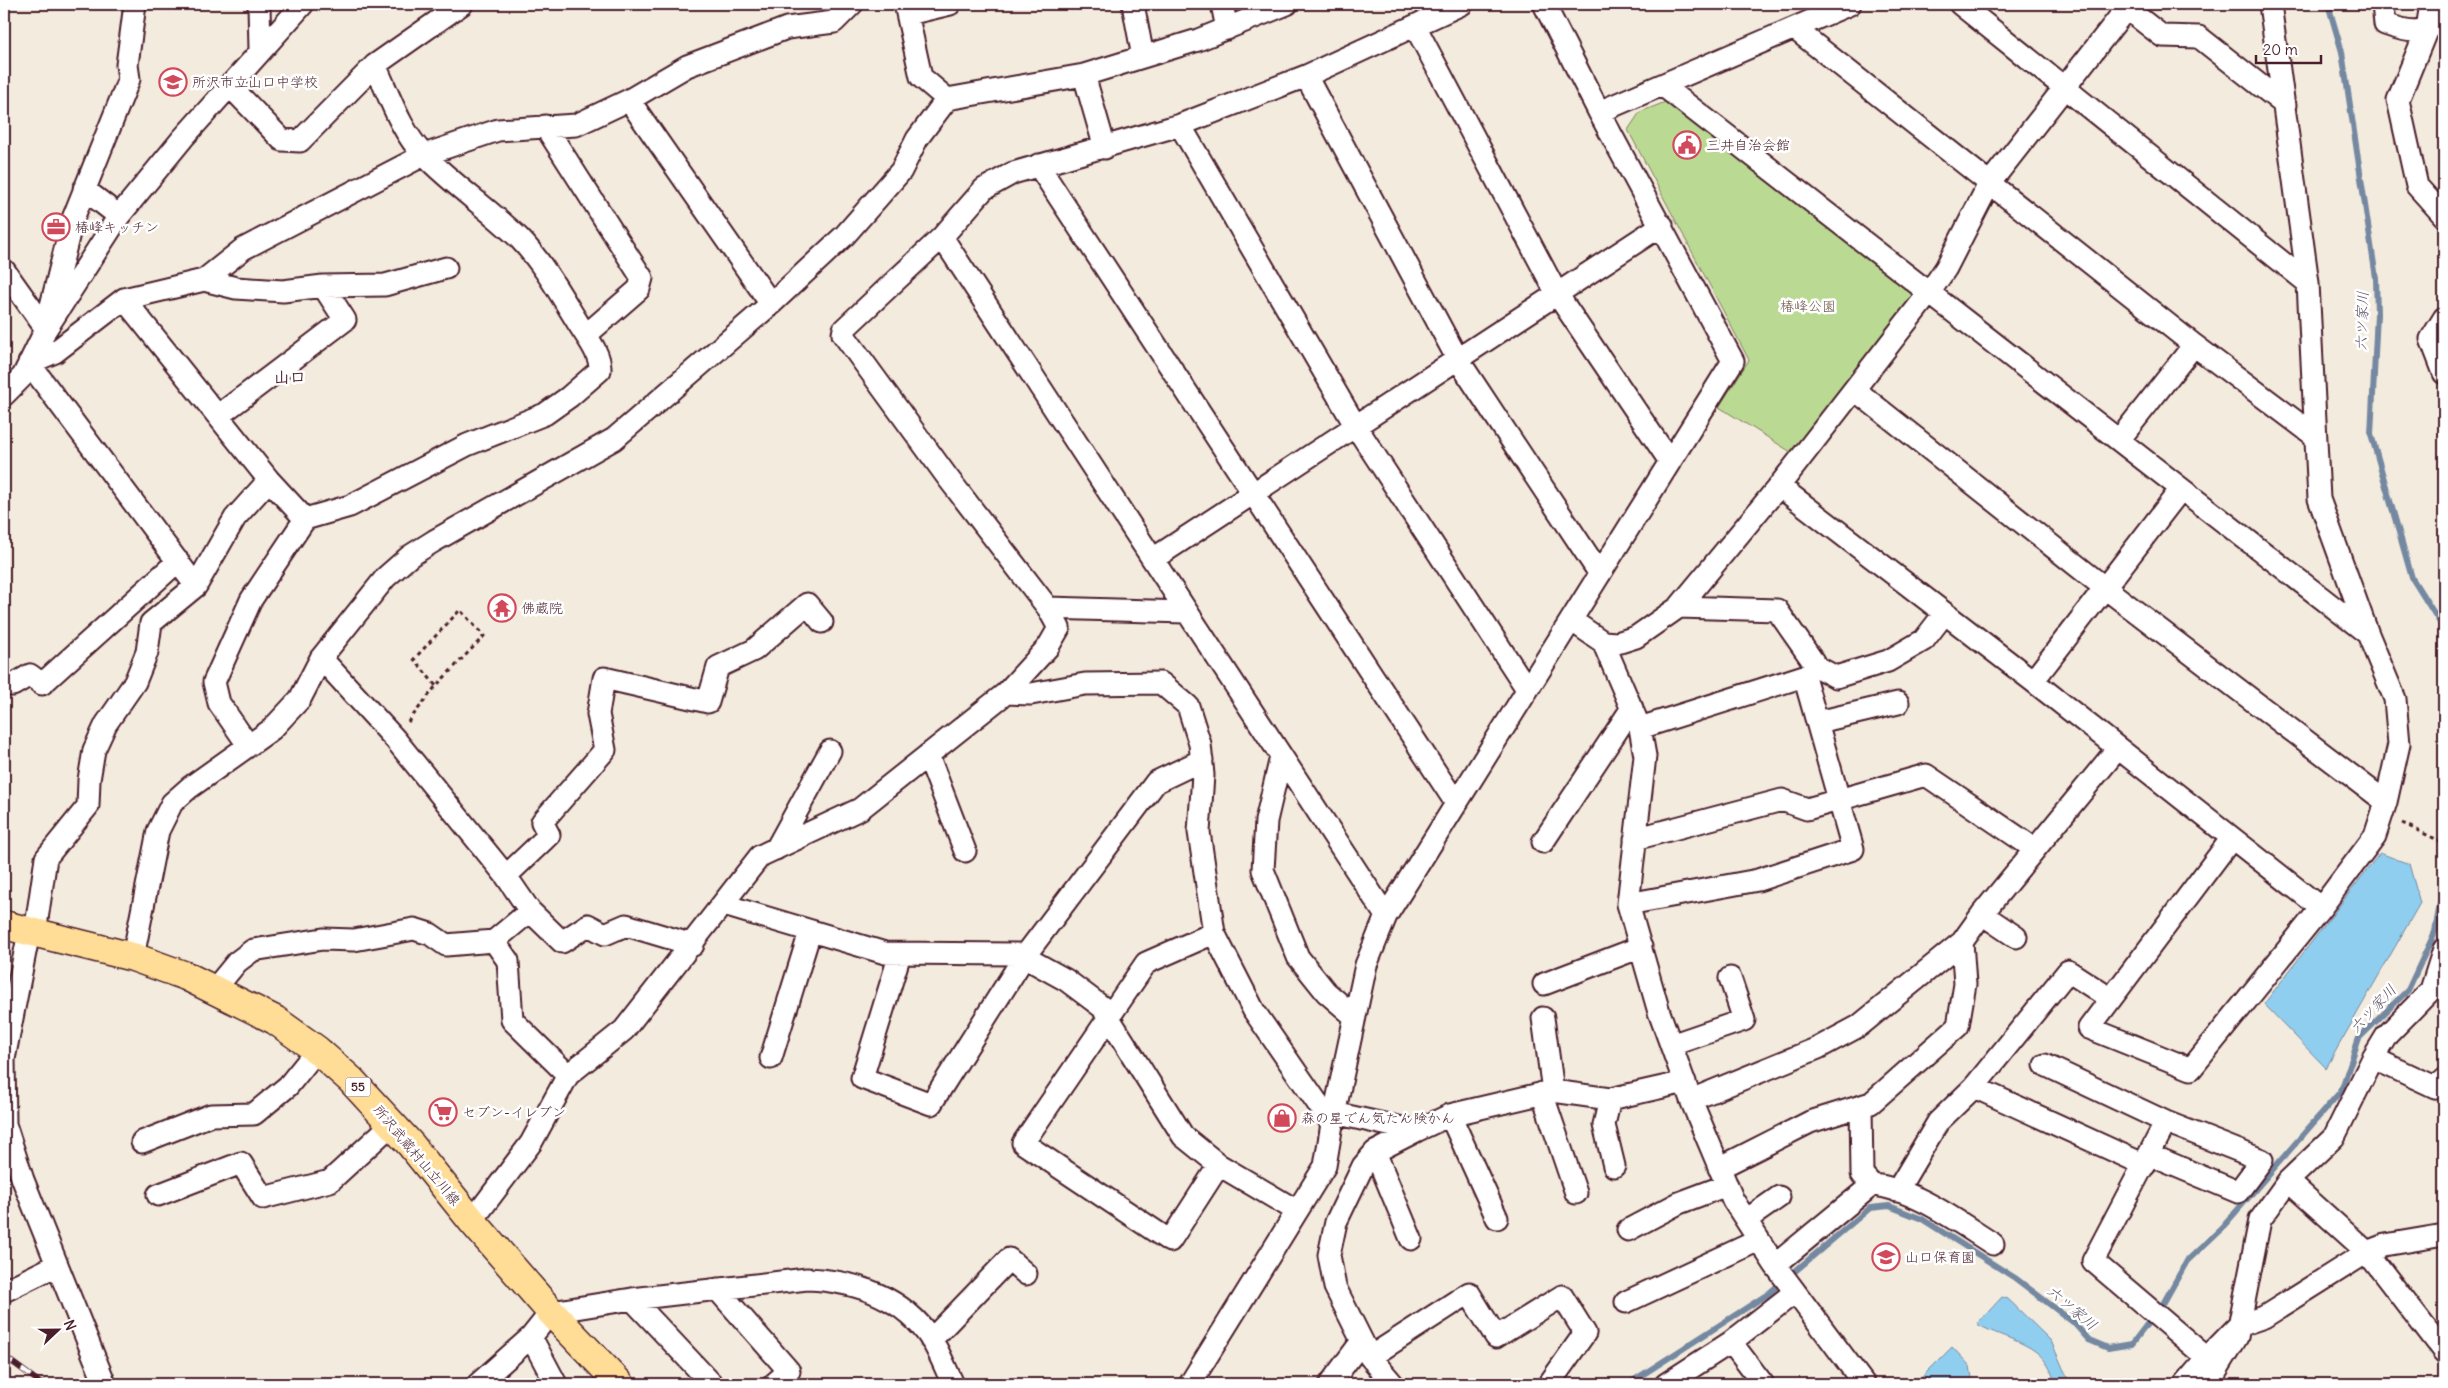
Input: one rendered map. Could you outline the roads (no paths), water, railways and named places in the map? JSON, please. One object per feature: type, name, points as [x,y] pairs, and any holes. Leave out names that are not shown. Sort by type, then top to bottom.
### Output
[{"type":"main road","name":"所沢武蔵村山立川線","points":[[23,930],[133,957],[186,976],[275,1020],[317,1050],[351,1080],[392,1124],[472,1221],[552,1312],[620,1384]]},
{"type":"street","points":[[46,329],[65,249],[84,190],[129,79],[127,65],[134,4]]},
{"type":"street","points":[[259,4],[260,50]]},
{"type":"street","points":[[4,395],[23,376],[46,329],[120,216],[229,85],[303,4]]},
{"type":"street","points":[[229,85],[282,140],[300,141],[375,65],[462,4]]},
{"type":"street","points":[[29,363],[55,352],[124,299],[204,280],[243,249],[424,156],[498,130],[576,125],[629,100],[687,66],[787,28],[834,22],[852,4]]},
{"type":"street","points":[[947,99],[921,77],[906,9],[950,4]]},
{"type":"street","points":[[1133,4],[1142,57]]},
{"type":"street","points":[[1222,4],[1227,29]]},
{"type":"street","points":[[133,957],[158,831],[172,803],[189,788],[272,729],[300,699],[321,658],[386,577],[410,556],[434,541],[614,439],[771,304],[845,235],[901,171],[917,139],[947,99],[1084,75],[1227,29],[1288,4]]},
{"type":"street","points":[[472,1221],[531,1143],[568,1076],[624,1030],[693,945],[760,856],[860,809],[1006,693],[1048,647],[1059,628],[1048,608],[948,478],[843,334],[844,329],[942,237],[984,189],[1014,173],[1180,126],[1306,76],[1462,4]]},
{"type":"street","points":[[1190,1384],[1325,1166],[1333,1118],[1366,964],[1375,938],[1386,916],[1669,460],[1733,361],[1662,225],[1599,112],[1544,4]]},
{"type":"street","points":[[1599,112],[1796,29],[1850,4]]},
{"type":"street","points":[[1960,4],[2308,282]]},
{"type":"street","points":[[2232,838],[2090,1028],[2192,1069],[2321,908],[2375,836],[2386,802],[2399,744],[2395,699],[2368,634],[2319,499],[2308,282],[2270,4]]},
{"type":"street","points":[[2384,4],[2385,24],[2411,33],[2436,25]]},
{"type":"street","points":[[2431,4],[2436,25],[2398,100],[2417,186],[2444,216]]},
{"type":"street","points":[[1571,620],[1603,642],[1617,643],[1636,637],[1679,607],[1779,486],[1929,293],[1946,268],[1989,184],[2064,88],[2132,8],[2162,36],[2199,37],[2285,105]]},
{"type":"street","points":[[1415,26],[1557,294],[1669,460]]},
{"type":"street","points":[[1796,29],[2194,345],[2315,436]]},
{"type":"street","points":[[248,745],[219,703],[214,682],[251,600],[305,519],[350,506],[467,445],[545,414],[569,398],[600,370],[600,363],[586,335],[543,268],[520,240],[489,210],[424,156],[410,138],[375,65]]},
{"type":"street","points":[[1084,75],[1105,148]]},
{"type":"street","points":[[1306,76],[1458,358],[1600,574]]},
{"type":"street","points":[[1662,85],[2368,634]]},
{"type":"street","points":[[629,100],[771,304]]},
{"type":"street","points":[[545,126],[642,278],[640,289],[586,335]]},
{"type":"street","points":[[1180,126],[1355,426],[1528,688]]},
{"type":"street","points":[[1038,165],[1456,802]]},
{"type":"street","points":[[84,190],[120,216]]},
{"type":"street","points":[[1153,559],[1662,225]]},
{"type":"street","points":[[942,237],[1153,559],[1185,612],[1386,916]]},
{"type":"street","points":[[204,280],[236,288],[283,291],[322,286],[384,285],[446,268]]},
{"type":"street","points":[[4,270],[46,329]]},
{"type":"street","points":[[218,416],[345,320],[322,286]]},
{"type":"street","points":[[124,299],[269,480],[305,519]]},
{"type":"street","points":[[2444,318],[2431,339],[2444,373]]},
{"type":"street","points":[[2119,440],[2194,345]]},
{"type":"street","points":[[29,363],[196,586]]},
{"type":"street","points":[[1854,390],[2105,588],[2386,802]]},
{"type":"street","points":[[105,1384],[24,1180],[5,1124],[4,1059],[23,930],[46,858],[88,806],[89,780],[94,750],[106,724],[135,682],[147,652],[151,623],[196,586],[235,518],[269,480]]},
{"type":"street","points":[[1779,486],[2033,681],[2321,908]]},
{"type":"street","points":[[2033,681],[2182,489]]},
{"type":"street","points":[[4,685],[13,685],[30,675],[42,684],[178,562]]},
{"type":"street","points":[[506,876],[549,835],[542,822],[604,750],[598,714],[604,678],[708,702],[718,667],[754,650],[808,604],[822,622]]},
{"type":"street","points":[[1679,607],[1777,610],[1817,667],[1836,676],[1888,661],[1924,640],[1944,614]]},
{"type":"street","points":[[1048,608],[1185,612]]},
{"type":"street","points":[[1603,642],[1640,728],[1646,756],[1628,904],[1659,1012],[1688,1091],[1723,1176],[1746,1220],[1776,1266],[1864,1384]]},
{"type":"street","points":[[321,658],[395,739],[506,876],[530,911],[562,942],[588,926],[604,934],[626,925],[693,945]]},
{"type":"street","points":[[1628,904],[1758,880],[1853,849],[1804,676],[1640,728]]},
{"type":"street","points":[[1006,693],[1031,694],[1085,684],[1162,683],[1188,706],[1202,760],[1199,832],[1214,933],[1254,1011],[1333,1118],[1416,1131]]},
{"type":"street","points":[[1818,722],[1898,703]]},
{"type":"street","points":[[1543,842],[1632,708]]},
{"type":"street","points":[[1393,1384],[1366,1349],[1335,1287],[1330,1255],[1336,1222],[1363,1166],[1376,1152],[1450,1115],[1548,1092],[1610,1099],[1688,1091],[1818,1048],[1859,1026],[1962,942],[1982,914],[2118,748]]},
{"type":"street","points":[[776,849],[830,751]]},
{"type":"street","points":[[928,755],[965,852]]},
{"type":"street","points":[[1281,757],[1266,821],[1263,870],[1298,956],[1326,992],[1355,1017]]},
{"type":"street","points":[[900,954],[862,1078],[931,1104],[1024,957],[1156,782],[1202,760]]},
{"type":"street","points":[[1635,839],[1782,800],[1806,809],[1926,775],[2035,849]]},
{"type":"street","points":[[724,905],[885,953],[1019,954],[1066,980],[1102,1007],[1183,1136],[1219,1164],[1297,1211]]},
{"type":"street","points":[[214,990],[237,962],[253,950],[323,939],[354,940],[414,929],[430,934],[446,945],[494,940],[530,911]]},
{"type":"street","points":[[1982,914],[2016,937]]},
{"type":"street","points":[[771,1058],[810,932]]},
{"type":"street","points":[[1214,933],[1146,963],[1023,1143],[1170,1241],[1219,1164]]},
{"type":"street","points":[[494,940],[508,962],[512,1020],[568,1076]]},
{"type":"street","points":[[1628,1230],[1678,1203],[1810,1122],[1871,1103],[1958,1026],[1965,984],[1962,942]]},
{"type":"street","points":[[1544,984],[1641,947]]},
{"type":"street","points":[[2208,1384],[2237,1337],[2260,1220],[2288,1181],[2334,1137],[2373,1058],[2388,1035],[2438,986],[2444,949]]},
{"type":"street","points":[[1898,1191],[1938,1122],[1974,1086],[2068,972],[2111,999]]},
{"type":"street","points":[[1671,1045],[1744,1020],[1730,978]]},
{"type":"street","points":[[1543,1018],[1548,1092],[1576,1194]]},
{"type":"street","points":[[142,1142],[210,1115],[254,1114],[288,1086],[317,1050]]},
{"type":"street","points":[[2373,1058],[2435,1088],[2444,1079]]},
{"type":"street","points":[[1974,1086],[2147,1160],[2238,1192],[2262,1160],[2166,1122],[2045,1065]]},
{"type":"street","points":[[1610,1099],[1604,1125],[1614,1166]]},
{"type":"street","points":[[1861,1106],[1862,1174],[1872,1185],[1887,1186],[1932,1207],[1993,1244]]},
{"type":"street","points":[[1450,1115],[1497,1218]]},
{"type":"street","points":[[2166,1122],[2093,1261],[2207,1358]]},
{"type":"street","points":[[158,1194],[241,1163],[263,1198],[330,1180],[392,1124]]},
{"type":"street","points":[[1376,1152],[1411,1239]]},
{"type":"street","points":[[2288,1181],[2367,1252],[2444,1352]]},
{"type":"street","points":[[1776,1266],[1872,1185]]},
{"type":"street","points":[[1746,1220],[1779,1198]]},
{"type":"street","points":[[2185,1384],[2238,1326],[2264,1317],[2367,1252],[2385,1245],[2444,1236]]},
{"type":"street","points":[[1626,1302],[1759,1240]]},
{"type":"street","points":[[931,1340],[1009,1259],[1026,1274]]},
{"type":"street","points":[[4,1291],[57,1265]]},
{"type":"street","points":[[478,1384],[531,1337],[552,1312],[632,1299],[807,1279],[834,1280],[858,1286],[893,1302],[916,1320],[931,1340],[953,1384]]},
{"type":"street","points":[[716,1289],[789,1371],[774,1384]]},
{"type":"street","points":[[1666,1384],[1731,1342],[1794,1291]]},
{"type":"street","points":[[1330,1384],[1366,1349],[1469,1293],[1496,1337],[1562,1296],[1585,1333],[1549,1384]]},
{"type":"street","points":[[632,1299],[712,1384]]},
{"type":"street","points":[[531,1337],[556,1384]]},
{"type":"street","points":[[1731,1342],[1763,1384]]},
{"type":"water","points":[[2380,853],[2409,864],[2420,903],[2326,1068],[2264,1004]]},
{"type":"water","points":[[2002,1297],[2008,1299],[2051,1341],[2070,1384],[2055,1384],[2044,1359],[2035,1351],[1977,1324]]},
{"type":"water","points":[[1952,1347],[1970,1366],[1973,1384],[1915,1384]]},
{"type":"waterway","name":"六ツ家川","points":[[2328,4],[2342,52],[2376,278],[2377,314],[2371,434],[2412,578],[2444,629]]},
{"type":"waterway","name":"六ツ家川","points":[[1628,1384],[1768,1294],[1870,1208],[1889,1206],[1922,1219],[2015,1278],[2073,1322],[2089,1340],[2108,1348],[2132,1344],[2164,1302],[2187,1261],[2221,1229],[2341,1091],[2359,1038],[2408,990],[2435,932],[2444,881]]},
{"type":"railway","points":[[4,1356],[42,1384]]},
{"type":"place","name":"所沢市立山口中学校","points":[[173,82]]},
{"type":"place","name":"三井自治会館","points":[[1687,145]]},
{"type":"place","name":"椿峰キッチン","points":[[56,227]]},
{"type":"place","name":"佛蔵院","points":[[502,608]]},
{"type":"place","name":"セブン-イレブン","points":[[443,1112]]},
{"type":"place","name":"森の星でん気たん険かん","points":[[1282,1118]]},
{"type":"place","name":"山口保育園","points":[[1886,1257]]},
{"type":"district","name":"山口","points":[[290,377]]},
{"type":"park label","name":"椿峰公園","points":[[1808,306]]}]
